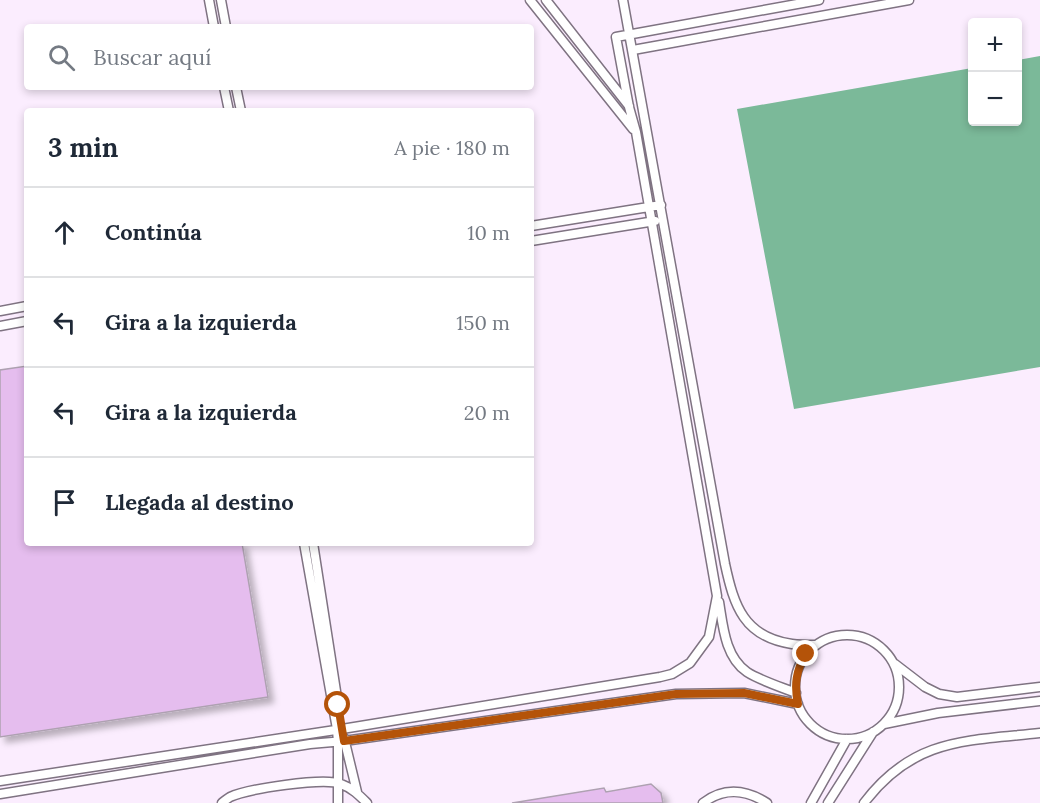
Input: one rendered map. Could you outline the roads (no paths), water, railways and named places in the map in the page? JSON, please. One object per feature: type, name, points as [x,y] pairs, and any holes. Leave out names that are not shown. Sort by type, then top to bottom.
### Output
[{"type":"lane","points":[[209,0],[213,24]]},
{"type":"lane","points":[[221,0],[225,24]]},
{"type":"lane","points":[[530,0],[636,132]]},
{"type":"lane","points":[[546,0],[647,131]]},
{"type":"lane","points":[[623,0],[730,588],[740,612],[754,630],[769,638],[792,644],[816,645]]},
{"type":"lane","points":[[796,693],[748,673],[738,664],[727,642],[636,132],[616,37],[819,0]]},
{"type":"lane","points":[[633,50],[909,0]]},
{"type":"lane","points":[[224,90],[228,108]]},
{"type":"lane","points":[[236,90],[240,108]]},
{"type":"lane","points":[[534,226],[661,205]]},
{"type":"lane","points":[[534,240],[664,219]]},
{"type":"lane","points":[[0,310],[24,306]]},
{"type":"lane","points":[[0,326],[24,322]]},
{"type":"lane","points":[[305,546],[340,729]]},
{"type":"lane","points":[[313,546],[340,729],[338,803]]},
{"type":"lane","points":[[0,782],[672,674],[690,663],[710,637],[717,596]]},
{"type":"lane","points":[[895,664],[900,689],[892,714],[884,724],[861,737],[847,739],[822,732],[811,724],[798,704],[795,682],[806,654],[827,638],[853,634],[878,644],[895,664],[924,687],[939,694],[957,697],[1040,687]]},
{"type":"lane","points":[[0,794],[341,741],[676,694],[744,693],[798,704]]},
{"type":"lane","points":[[884,724],[938,713],[1040,701]]},
{"type":"lane","points":[[828,803],[873,732]]},
{"type":"lane","points":[[864,803],[894,771],[913,758],[937,748],[961,742],[1040,733]]},
{"type":"lane","points":[[811,803],[847,739]]},
{"type":"lane","points":[[341,741],[357,792]]},
{"type":"lane","points":[[222,803],[230,797],[250,791],[309,782],[339,783],[357,792],[367,803]]},
{"type":"lane","points":[[870,803],[877,787]]},
{"type":"lane","points":[[703,803],[711,797],[726,792],[741,791],[767,803]]}]
